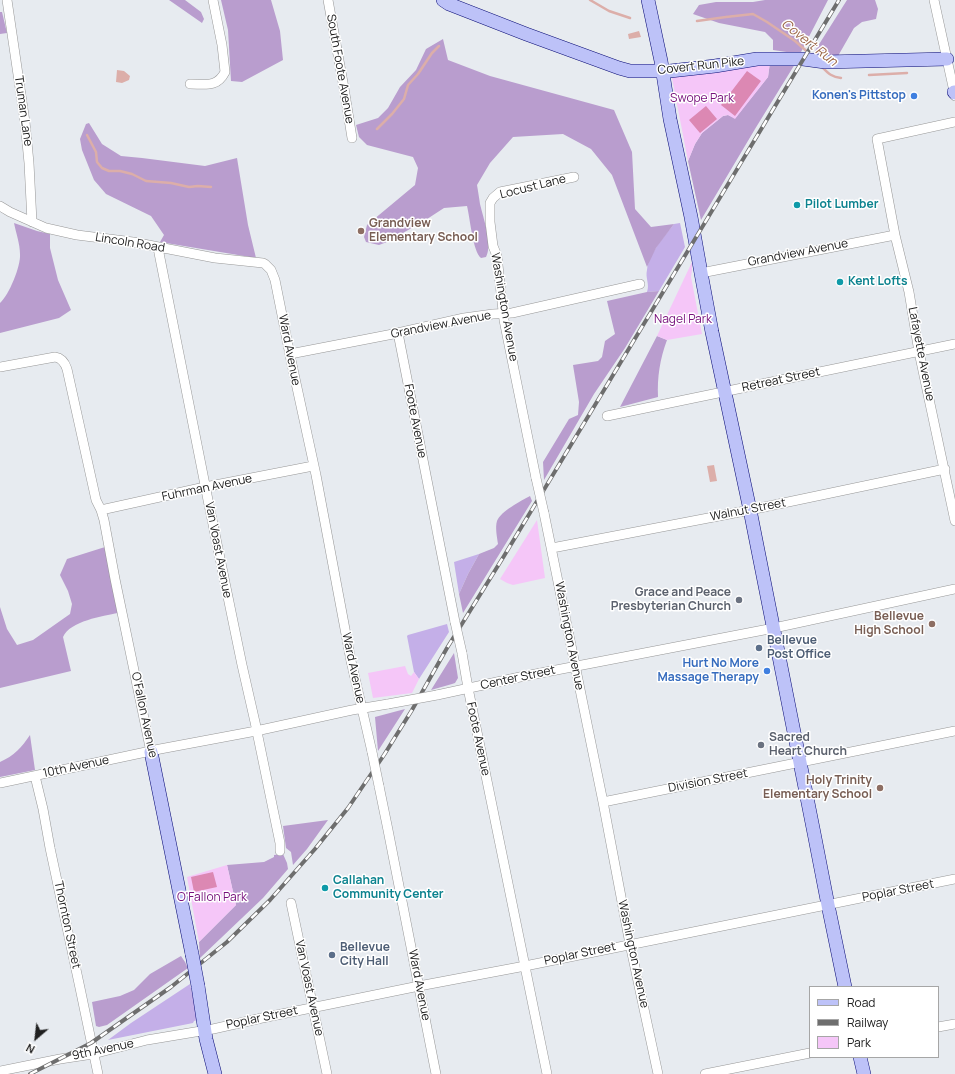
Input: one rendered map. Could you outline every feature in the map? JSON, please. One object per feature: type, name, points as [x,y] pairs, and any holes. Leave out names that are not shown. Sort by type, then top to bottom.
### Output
[{"type":"street","name":"Truman Lane","points":[[7,0],[13,46],[20,82],[29,162],[32,222]]},
{"type":"street","points":[[190,84],[210,85],[215,83],[223,76],[225,72],[222,45],[213,0]]},
{"type":"street","name":"South Foote Avenue","points":[[328,0],[344,83],[352,138]]},
{"type":"street","name":"Covert Run Pike","points":[[444,0],[450,4],[522,32],[630,71],[662,71],[701,68],[757,59],[803,59],[819,62],[951,58]]},
{"type":"street","points":[[648,0],[670,120],[774,628],[828,905],[846,986]]},
{"type":"street","points":[[934,0],[951,58],[955,94]]},
{"type":"street","name":"Lafayette Avenue","points":[[955,122],[878,139],[895,234],[909,292],[955,521]]},
{"type":"street","name":"Locust Lane","points":[[493,198],[500,192],[574,177]]},
{"type":"street","name":"Washington Avenue","points":[[493,198],[490,203],[490,222],[493,246],[497,256],[503,314],[536,478],[552,548],[630,944],[658,1074]]},
{"type":"street","name":"Lincoln Road","points":[[0,206],[46,228],[77,235],[133,242],[215,258],[265,264]]},
{"type":"street","name":"Grandview Avenue","points":[[701,273],[895,234]]},
{"type":"street","name":"Van Voast Avenue","points":[[158,248],[205,487],[280,844],[280,851]]},
{"type":"street","name":"Ward Avenue","points":[[265,264],[271,270],[275,280],[351,661],[390,838],[436,1074]]},
{"type":"street","name":"Grandview Avenue","points":[[290,354],[398,333],[464,318],[512,313],[640,284]]},
{"type":"street","name":"Foote Avenue","points":[[398,333],[468,688],[547,1074]]},
{"type":"street","name":"Retreat Street","points":[[607,416],[955,344]]},
{"type":"street","name":"O’Fallon Avenue","points":[[0,367],[50,358],[59,358],[65,363],[67,369],[96,500],[102,510],[192,954],[206,1039],[215,1074]]},
{"type":"street","name":"Fuhrman Avenue","points":[[102,510],[205,487],[313,466]]},
{"type":"street","name":"Walnut Street","points":[[552,548],[750,510],[945,470]]},
{"type":"street","name":"Center Street","points":[[151,752],[308,719],[774,628],[955,589]]},
{"type":"street","name":"Division Street","points":[[603,802],[955,731]]},
{"type":"street","name":"10th Avenue","points":[[0,783],[151,752]]},
{"type":"street","name":"Thornton Street","points":[[35,776],[98,1074]]},
{"type":"street","name":"Poplar Street","points":[[205,1030],[955,879]]},
{"type":"street","name":"Van Voast Avenue","points":[[291,903],[327,1074]]},
{"type":"street","points":[[939,1027],[955,1024]]},
{"type":"street","name":"9th Avenue","points":[[0,1071],[93,1054],[147,1040],[205,1030]]},
{"type":"street","points":[[705,1074],[809,1053]]},
{"type":"street","points":[[860,1058],[864,1074]]},
{"type":"shaded area","points":[[169,0],[185,0],[201,12],[204,19],[202,23]]},
{"type":"shaded area","points":[[221,0],[271,0],[280,31],[283,60],[242,82],[231,81],[228,30]]},
{"type":"shaded area","points":[[765,0],[828,0],[800,54],[773,50],[773,40],[765,32],[719,23],[693,14],[699,5],[716,2],[753,2]]},
{"type":"shaded area","points":[[847,0],[875,0],[878,9],[876,19],[862,22],[854,28],[838,56],[811,57]]},
{"type":"shaded area","points":[[0,12],[2,12],[7,33],[0,34]]},
{"type":"shaded area","points":[[639,31],[641,37],[629,39],[628,34]]},
{"type":"shaded area","points":[[443,39],[448,60],[490,76],[614,110],[632,152],[635,209],[651,227],[674,224],[656,248],[647,267],[612,175],[591,149],[563,134],[513,137],[490,163],[477,185],[488,238],[488,252],[486,257],[481,258],[478,255],[472,234],[467,206],[444,208],[424,221],[379,245],[366,242],[364,237],[367,225],[415,185],[418,168],[413,157],[367,145],[359,137],[356,125],[378,118],[388,108],[400,87],[416,70],[426,49]]},
{"type":"shaded area","points":[[770,62],[795,64],[701,220],[688,161],[695,144],[702,133],[723,116],[728,115],[735,118],[768,77]]},
{"type":"shaded area","points":[[117,70],[124,71],[130,76],[129,80],[122,83],[116,82]]},
{"type":"shaded area","points":[[747,71],[761,81],[735,116],[721,105]]},
{"type":"shaded area","points":[[706,106],[717,119],[700,133],[689,120]]},
{"type":"shaded area","points":[[89,123],[102,144],[121,156],[205,166],[237,158],[248,225],[256,258],[160,242],[164,235],[151,216],[106,194],[94,180],[82,150],[80,139],[86,124]]},
{"type":"shaded area","points":[[14,223],[50,234],[50,248],[58,280],[71,310],[59,318],[0,333],[0,303],[11,287],[20,259]]},
{"type":"shaded area","points":[[680,223],[685,247],[659,291],[647,292],[648,264],[651,257],[674,224]]},
{"type":"shaded area","points":[[659,291],[625,348],[594,394],[544,480],[543,462],[569,419],[578,415],[579,402],[573,365],[598,361],[602,357],[605,341],[615,334],[607,301],[647,292]]},
{"type":"shaded area","points":[[657,336],[667,340],[662,354],[658,382],[658,397],[620,407]]},
{"type":"shaded area","points":[[714,465],[717,481],[710,482],[707,466]]},
{"type":"shaded area","points":[[530,496],[532,501],[463,613],[459,594],[479,554],[494,548],[498,544],[496,523],[499,517],[517,503]]},
{"type":"shaded area","points":[[105,547],[118,613],[88,620],[72,627],[67,631],[63,637],[71,671],[0,688],[0,607],[7,629],[17,645],[33,640],[70,614],[72,604],[68,591],[60,575],[67,559]]},
{"type":"shaded area","points":[[479,554],[468,574],[459,594],[454,562]]},
{"type":"shaded area","points":[[447,624],[449,632],[419,679],[414,672],[407,636]]},
{"type":"shaded area","points":[[454,653],[458,678],[455,683],[431,690]]},
{"type":"shaded area","points":[[405,709],[378,751],[375,717]]},
{"type":"shaded area","points":[[30,735],[35,770],[0,777],[0,762],[17,751]]},
{"type":"shaded area","points":[[328,820],[307,849],[293,865],[291,852],[286,848],[283,826]]},
{"type":"shaded area","points":[[283,854],[288,869],[263,898],[200,958],[199,942],[236,905],[227,865],[264,862],[274,857],[274,855]]},
{"type":"shaded area","points":[[213,872],[217,887],[194,892],[191,877]]},
{"type":"shaded area","points":[[181,956],[188,968],[107,1025],[99,1027],[96,1026],[92,1002],[120,996],[134,990],[150,974]]},
{"type":"shaded area","points":[[190,984],[198,1020],[194,1021],[193,1023],[108,1040],[131,1023]]},
{"type":"green space","name":"Swope Park","points":[[770,62],[768,77],[735,119],[728,115],[723,116],[702,133],[695,144],[688,161],[672,78],[675,76]]},
{"type":"green space","name":"Nagel Park","points":[[692,262],[691,277],[702,334],[667,340],[657,336]]},
{"type":"green space","points":[[537,520],[545,578],[513,585],[507,583],[500,579]]},
{"type":"green space","points":[[405,666],[408,674],[411,676],[414,672],[419,679],[412,693],[373,698],[368,673]]},
{"type":"green space","name":"O'Fallon Park","points":[[227,865],[236,905],[199,942],[187,877]]},
{"type":"waterway","name":"Covert Run","points":[[590,0],[609,11],[630,18]]},
{"type":"waterway","name":"Covert Run","points":[[697,21],[753,14],[795,41],[811,55]]},
{"type":"waterway","points":[[377,129],[404,99],[408,85],[439,46]]},
{"type":"waterway","name":"Covert Run","points":[[821,66],[832,76],[841,78]]},
{"type":"waterway","name":"Covert Run","points":[[869,75],[907,73]]},
{"type":"waterway","points":[[87,135],[96,152],[97,162],[102,168],[109,171],[120,171],[132,174],[146,181],[171,183],[189,187],[211,187]]},
{"type":"railway","points":[[30,1074],[91,1043],[171,987],[227,942],[270,900],[315,849],[348,808],[412,710],[447,648],[839,0]]},
{"type":"place","name":"Konen's Pittstop","points":[[914,96]]},
{"type":"place","name":"Pilot Lumber","points":[[797,205]]},
{"type":"place","name":"Grandview Elementary School","points":[[361,231]]},
{"type":"place","name":"Kent Lofts","points":[[840,282]]},
{"type":"place","name":"Grace and Peace Presbyterian Church","points":[[739,600]]},
{"type":"place","name":"Bellevue High School","points":[[932,624]]},
{"type":"place","name":"Bellevue Post Office","points":[[759,648]]},
{"type":"place","name":"Hurt No More Massage Therapy","points":[[767,671]]},
{"type":"place","name":"Sacred Heart Church","points":[[761,745]]},
{"type":"place","name":"Holy Trinity Elementary School","points":[[880,788]]},
{"type":"place","name":"Callahan Community Center","points":[[325,888]]},
{"type":"place","name":"Bellevue City Hall","points":[[332,955]]}]
